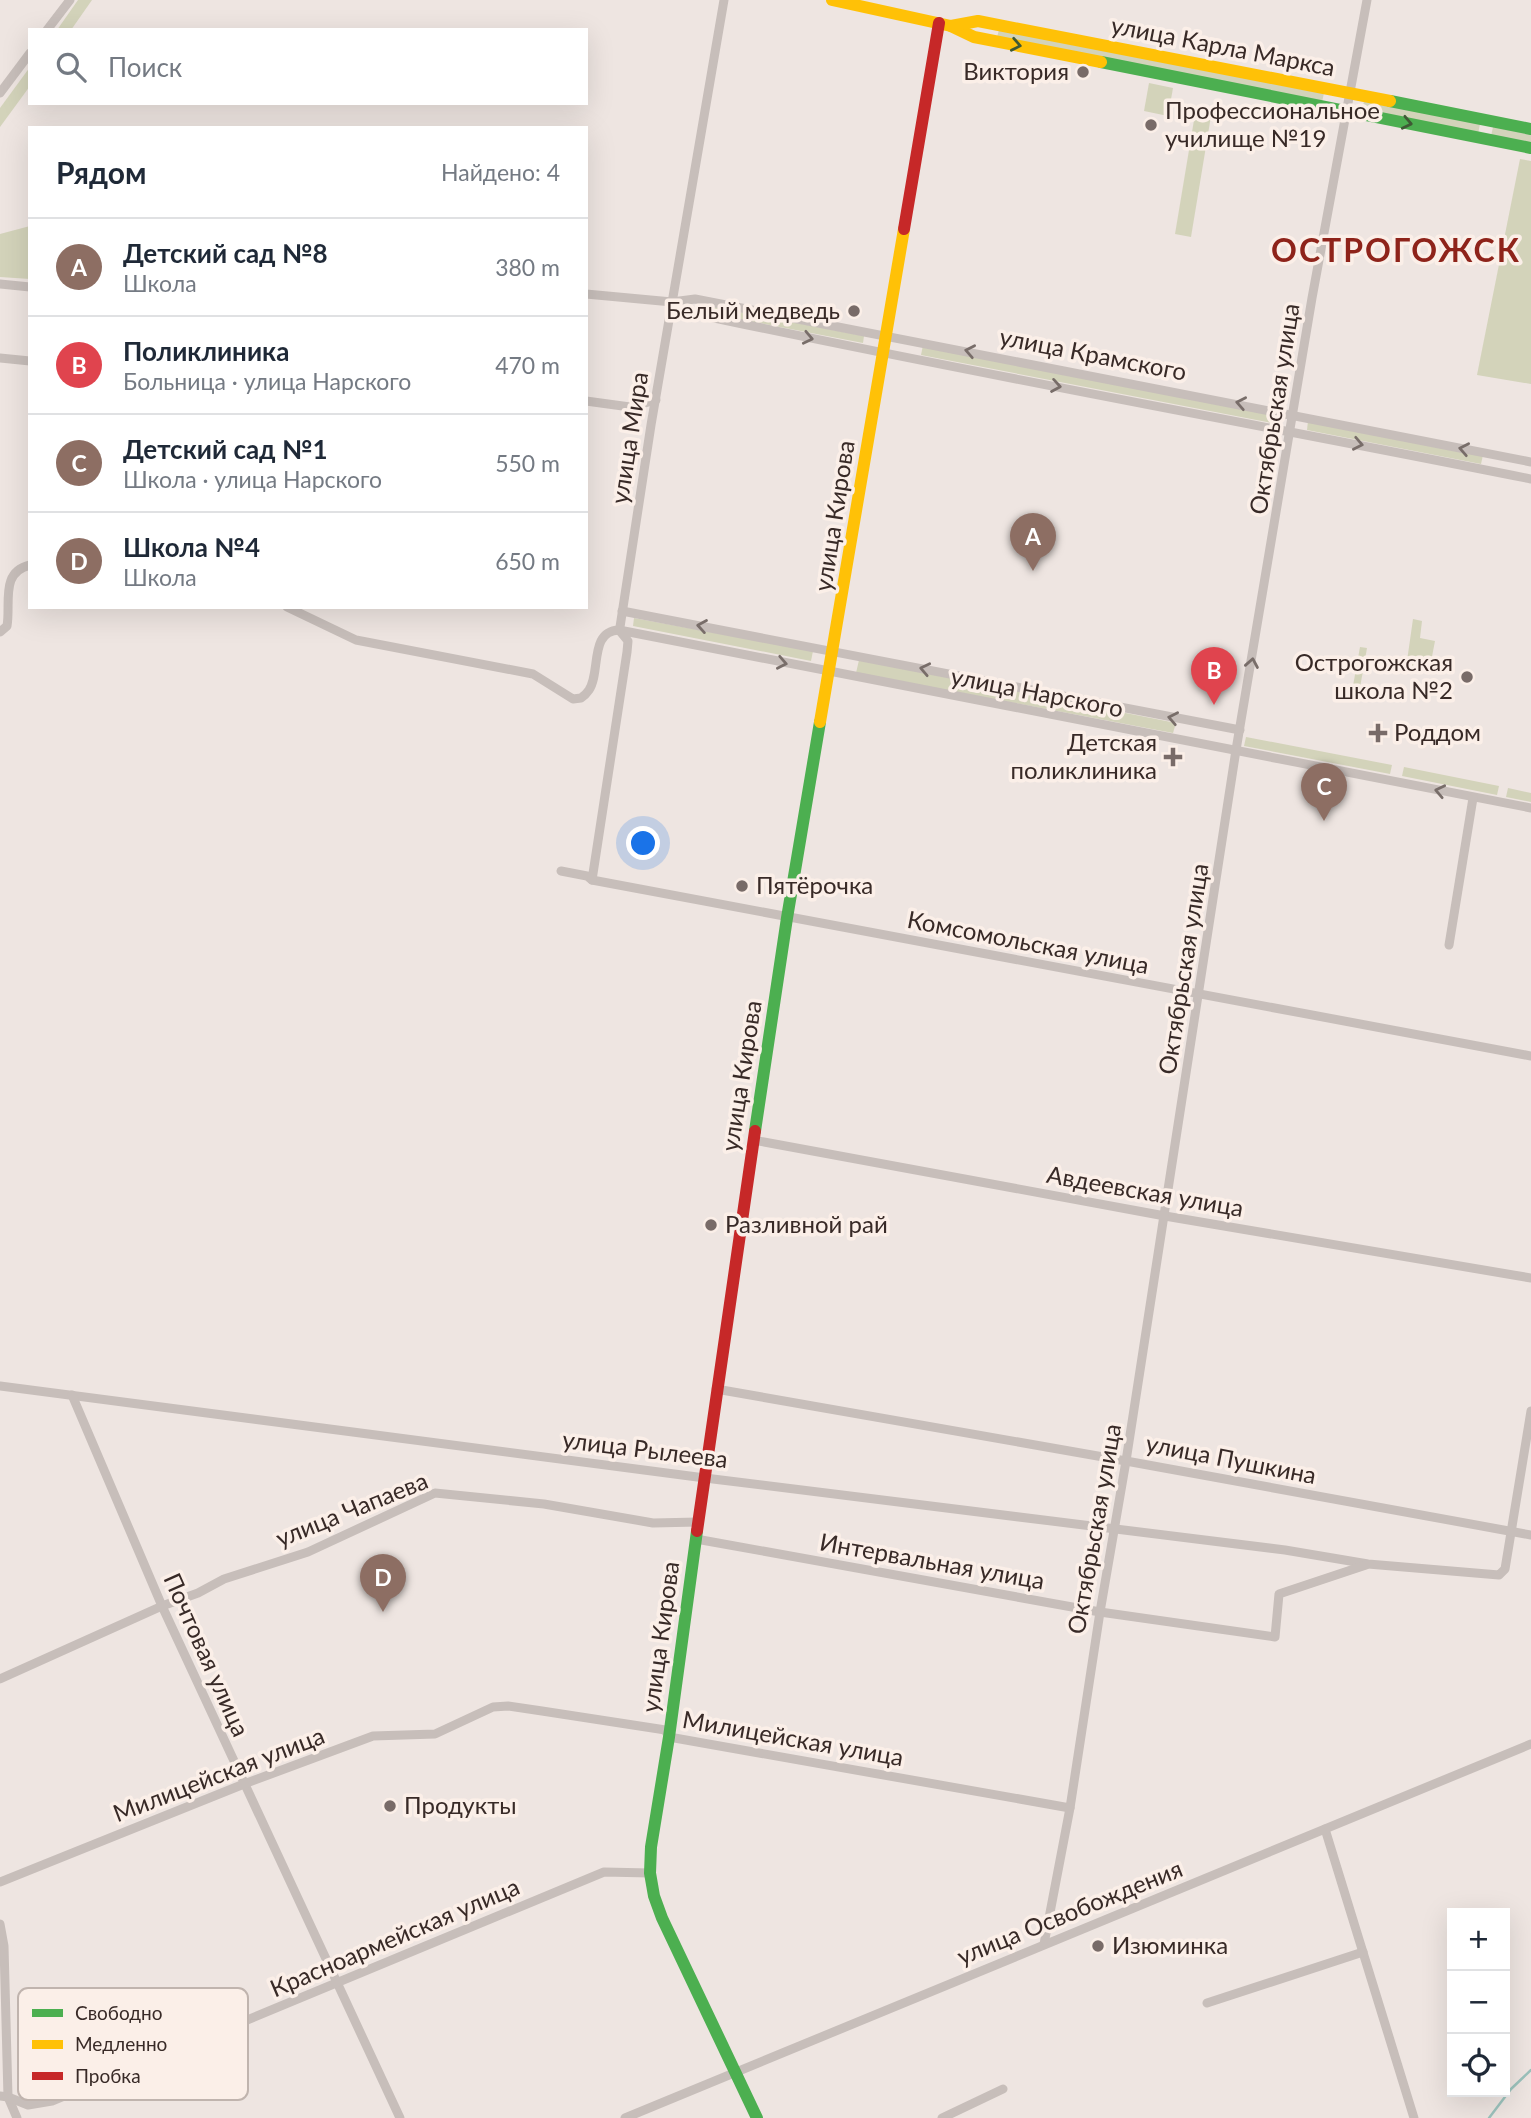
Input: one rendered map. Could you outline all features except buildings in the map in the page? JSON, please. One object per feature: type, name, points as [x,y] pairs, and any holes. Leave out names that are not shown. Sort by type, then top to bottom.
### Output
[{"type":"main road","name":"улица Карла Маркса","points":[[832,0],[945,25],[974,37],[1531,148]]},
{"type":"main road","name":"улица Карла Маркса","points":[[945,25],[978,21],[1531,129]]},
{"type":"main road","name":"улица Кирова","points":[[757,2118],[662,1918],[650,1873],[651,1847],[787,918],[886,335],[945,25]]},
{"type":"main road","points":[[1483,139],[1487,120]]},
{"type":"street","points":[[49,28],[70,0]]},
{"type":"street","name":"улица Мира","points":[[592,880],[627,652],[628,641],[619,630],[724,0]]},
{"type":"street","name":"Октябрьская улица","points":[[1044,1944],[1070,1808],[1126,1461],[1236,750],[1367,0]]},
{"type":"street","points":[[1,91],[28,56]]},
{"type":"street","points":[[0,284],[28,287]]},
{"type":"street","name":"улица Крамского","points":[[588,294],[672,302],[695,299],[1531,462]]},
{"type":"street","name":"улица Крамского","points":[[672,302],[691,313],[883,355],[1291,430],[1531,479]]},
{"type":"street","points":[[0,358],[28,361]]},
{"type":"street","points":[[588,401],[630,407],[656,400]]},
{"type":"street","points":[[1502,473],[1506,457]]},
{"type":"street","points":[[0,632],[7,626],[8,589],[12,576],[20,568],[28,566]]},
{"type":"street","points":[[291,609],[356,640],[533,674],[573,699],[581,698],[590,689],[600,643],[605,635],[612,630],[619,630]]},
{"type":"street","name":"улица Нарского","points":[[622,611],[834,649],[1000,685],[1240,730]]},
{"type":"street","name":"улица Нарского","points":[[619,630],[1531,808]]},
{"type":"street","points":[[1449,945],[1474,797]]},
{"type":"street","name":"Комсомольская улица","points":[[561,871],[587,876],[592,880],[787,918],[1531,1056]]},
{"type":"street","name":"Авдеевская улица","points":[[753,1140],[1165,1216],[1531,1278]]},
{"type":"street","name":"улица Рылеева","points":[[0,1386],[1285,1550]]},
{"type":"street","name":"улица Пушкина","points":[[716,1389],[1531,1535]]},
{"type":"street","name":"Почтовая улица","points":[[72,1395],[162,1606],[400,2118]]},
{"type":"street","points":[[1511,1532],[1531,1411]]},
{"type":"street","name":"улица Чапаева","points":[[0,1679],[162,1606],[198,1594],[224,1579],[308,1552],[435,1493],[544,1504],[653,1523],[698,1522]]},
{"type":"street","name":"Интервальная улица","points":[[1285,1550],[1368,1564],[1499,1575],[1505,1569],[1511,1532]]},
{"type":"street","name":"Интервальная улица","points":[[696,1539],[1100,1612],[1275,1637],[1279,1594],[1339,1576],[1368,1564]]},
{"type":"street","name":"Милицейская улица","points":[[0,1882],[244,1784],[373,1736],[435,1734],[493,1707],[531,1709],[665,1730],[669,1737],[1070,1808]]},
{"type":"street","name":"улица Освобождения","points":[[625,2118],[1531,1744]]},
{"type":"street","points":[[1325,1829],[1414,2118]]},
{"type":"street","name":"Красноармейская улица","points":[[248,2020],[604,1872],[650,1873]]},
{"type":"street","points":[[0,1924],[4,1947],[4,2096],[17,2118]]},
{"type":"street","points":[[1207,2003],[1363,1952]]},
{"type":"street","points":[[947,2117],[1003,2089]]},
{"type":"street","name":"Красноармейская улица","points":[[4,2096],[28,2105],[54,2100]]},
{"type":"green space","points":[[78,0],[92,0],[72,28],[58,28]]},
{"type":"green space","points":[[999,30],[1324,93],[1322,102],[997,37]]},
{"type":"green space","points":[[28,70],[28,89],[0,127],[0,108]]},
{"type":"green space","points":[[1149,83],[1173,88],[1168,116],[1144,111]]},
{"type":"green space","points":[[1364,101],[1480,124],[1478,134],[1362,111]]},
{"type":"green space","points":[[1195,114],[1211,116],[1191,237],[1175,234]]},
{"type":"green space","points":[[1493,127],[1531,134],[1531,144],[1491,136]]},
{"type":"green space","points":[[1520,159],[1531,161],[1531,384],[1477,375]]},
{"type":"green space","points":[[28,227],[28,279],[0,277],[0,234]]},
{"type":"green space","points":[[704,305],[864,336],[863,343],[703,312]]},
{"type":"green space","points":[[923,345],[1279,415],[1277,424],[921,355]]},
{"type":"green space","points":[[1308,421],[1483,455],[1481,464],[1307,430]]},
{"type":"green space","points":[[634,618],[813,651],[811,661],[633,626]]},
{"type":"green space","points":[[1413,619],[1422,621],[1420,638],[1435,641],[1429,672],[1406,668]]},
{"type":"green space","points":[[1360,647],[1367,648],[1358,699],[1351,697]]},
{"type":"green space","points":[[859,660],[1176,723],[1173,733],[856,673]]},
{"type":"green space","points":[[1246,737],[1392,765],[1390,774],[1244,746]]},
{"type":"green space","points":[[1404,767],[1499,786],[1497,795],[1402,776]]},
{"type":"green space","points":[[1508,788],[1531,793],[1531,802],[1506,797]]},
{"type":"waterway","points":[[1489,2118],[1511,2089],[1531,2070]]},
{"type":"traffic: fast","points":[[1101,62],[1531,148]]},
{"type":"traffic: fast","points":[[1390,101],[1531,129]]},
{"type":"traffic: fast","points":[[755,1131],[820,722]]},
{"type":"traffic: fast","points":[[697,1531],[651,1847],[650,1873],[662,1918],[757,2118]]},
{"type":"traffic: slow","points":[[832,0],[951,26],[974,37],[1101,62]]},
{"type":"traffic: slow","points":[[951,26],[978,21],[1390,101]]},
{"type":"traffic: slow","points":[[820,722],[904,229]]},
{"type":"traffic: jam","points":[[904,229],[939,23]]},
{"type":"traffic: jam","points":[[697,1531],[755,1131]]},
{"type":"place","name":"Виктория","points":[[1083,72]]},
{"type":"place","name":"Профессиональное училище №19","points":[[1151,125]]},
{"type":"place","name":"Белый медведь","points":[[854,311]]},
{"type":"place","name":"Детский сад №8","points":[[1033,571]]},
{"type":"place","name":"Острогожская школа №2","points":[[1467,677]]},
{"type":"place","name":"Поликлиника","points":[[1214,705]]},
{"type":"place","name":"Роддом","points":[[1378,733]]},
{"type":"place","name":"Детская поликлиника","points":[[1173,757]]},
{"type":"place","name":"Детский сад №1","points":[[1324,821]]},
{"type":"place","name":"Пятёрочка","points":[[742,886]]},
{"type":"place","name":"Разливной рай","points":[[711,1225]]},
{"type":"place","name":"Школа №4","points":[[383,1612]]},
{"type":"place","name":"Продукты","points":[[390,1806]]},
{"type":"place","name":"Изюминка","points":[[1098,1946]]},
{"type":"district","name":"ОСТРОГОЖСК","points":[[1396,251]]}]
